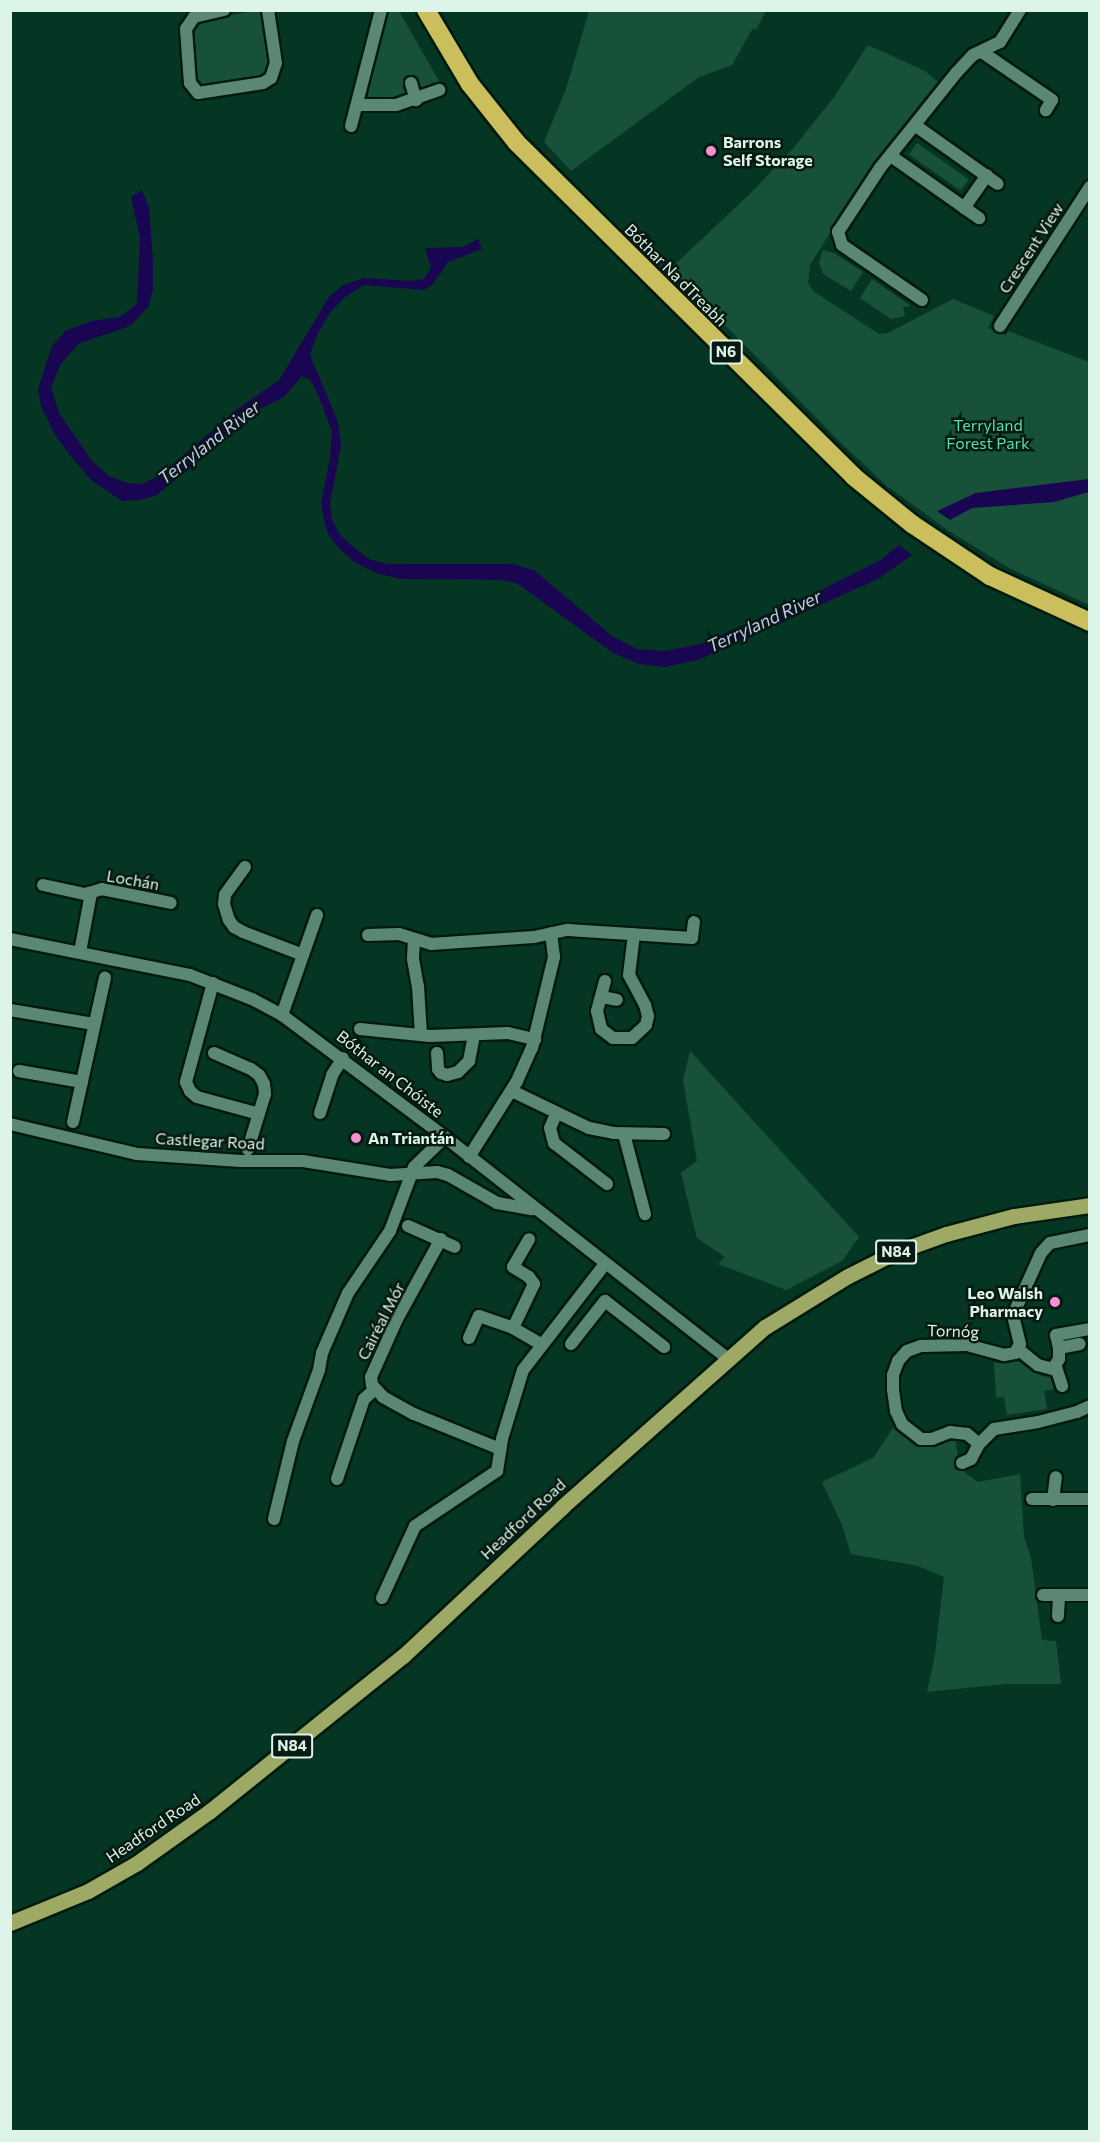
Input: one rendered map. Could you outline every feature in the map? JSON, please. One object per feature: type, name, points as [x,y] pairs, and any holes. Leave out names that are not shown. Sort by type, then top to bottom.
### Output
[{"type":"highway","name":"Bóthar Na dTreabh","points":[[426,10],[470,84],[522,148],[853,476],[912,524],[983,571],[1053,607],[1089,622]]},
{"type":"main road","name":"Headford Road","points":[[10,1923],[88,1891],[137,1863],[210,1811],[403,1656],[555,1513],[727,1358],[791,1310],[848,1276],[896,1252],[946,1234],[1014,1216],[1089,1205]]},
{"type":"street","points":[[224,10],[194,16],[186,29],[190,83],[198,93],[263,83],[272,78],[276,63],[268,10]]},
{"type":"street","points":[[351,126],[381,10]]},
{"type":"street","points":[[922,300],[842,244],[838,239],[839,228],[891,156],[968,59],[1000,42],[1019,14]]},
{"type":"street","points":[[982,52],[1052,100],[1046,110]]},
{"type":"street","points":[[411,83],[416,100]]},
{"type":"street","points":[[357,105],[385,107],[416,100],[439,90]]},
{"type":"street","points":[[916,126],[998,184]]},
{"type":"street","points":[[891,156],[979,218]]},
{"type":"street","points":[[964,208],[987,176]]},
{"type":"street","name":"Crescent View","points":[[1000,326],[1089,187]]},
{"type":"street","points":[[245,867],[225,895],[224,904],[230,921],[234,927],[243,932],[303,955]]},
{"type":"street","name":"Lochán","points":[[43,885],[91,893],[102,889],[171,903]]},
{"type":"street","name":"Lochán","points":[[80,952],[91,893]]},
{"type":"street","points":[[282,1015],[316,915]]},
{"type":"street","points":[[368,935],[399,934],[431,944],[501,940],[580,930],[692,938],[694,922]]},
{"type":"street","points":[[469,1157],[512,1091],[527,1062],[535,1039],[554,957],[551,933]]},
{"type":"street","points":[[605,981],[597,1011],[598,1022],[606,1035],[622,1040],[632,1038],[646,1025],[648,1016],[645,1005],[629,975],[634,934]]},
{"type":"street","name":"Bóthar an Chóiste","points":[[10,939],[169,969],[213,983],[282,1015],[343,1058],[727,1358]]},
{"type":"street","points":[[414,939],[413,959],[422,1035]]},
{"type":"street","points":[[73,1122],[105,978]]},
{"type":"street","points":[[213,983],[186,1082],[190,1091],[197,1097],[259,1114]]},
{"type":"street","points":[[602,997],[617,1000]]},
{"type":"street","points":[[10,1010],[94,1024]]},
{"type":"street","points":[[360,1029],[422,1035],[508,1033],[535,1039]]},
{"type":"street","points":[[437,1053],[438,1069],[441,1073],[447,1075],[458,1072],[468,1061],[474,1035]]},
{"type":"street","points":[[214,1053],[259,1074],[265,1094],[248,1149]]},
{"type":"street","points":[[320,1113],[332,1075],[343,1058]]},
{"type":"street","points":[[19,1071],[82,1082]]},
{"type":"street","points":[[512,1091],[589,1128],[624,1134],[664,1134]]},
{"type":"street","points":[[556,1114],[550,1128],[554,1143],[607,1184]]},
{"type":"street","name":"Castlegar Road","points":[[10,1124],[137,1154],[241,1161],[303,1161],[390,1175],[437,1172],[448,1175],[497,1203],[534,1209]]},
{"type":"street","points":[[624,1134],[645,1214]]},
{"type":"street","points":[[274,1519],[292,1441],[319,1370],[322,1353],[348,1293],[390,1231],[410,1174],[445,1137]]},
{"type":"street","points":[[408,1226],[455,1247]]},
{"type":"street","points":[[1056,1367],[1041,1366],[1018,1349],[1020,1344],[1013,1315],[1041,1253],[1050,1243],[1089,1234]]},
{"type":"street","name":"Cairéal Mór","points":[[375,1389],[372,1377],[397,1319],[441,1239]]},
{"type":"street","points":[[513,1328],[534,1284],[529,1277],[513,1267],[529,1239]]},
{"type":"street","points":[[382,1598],[415,1526],[497,1471],[500,1449],[520,1375],[541,1344],[605,1264]]},
{"type":"street","points":[[583,1292],[601,1305]]},
{"type":"street","points":[[571,1344],[605,1300],[664,1347]]},
{"type":"street","points":[[469,1338],[479,1316],[513,1328],[541,1344]]},
{"type":"street","points":[[1062,1386],[1056,1367],[1059,1348],[1056,1335],[1089,1329]]},
{"type":"street","points":[[1059,1348],[1080,1344]]},
{"type":"street","name":"Tornóg","points":[[979,1444],[962,1432],[950,1432],[927,1439],[916,1437],[906,1429],[895,1406],[893,1382],[896,1365],[907,1351],[921,1346],[967,1345],[1004,1355],[1012,1354],[1018,1349]]},
{"type":"street","points":[[337,1479],[364,1399],[375,1389],[414,1414],[500,1449]]},
{"type":"street","points":[[962,1463],[971,1459],[979,1444],[994,1429],[1038,1422],[1077,1412],[1089,1406]]},
{"type":"street","points":[[1053,1500],[1056,1477]]},
{"type":"street","points":[[1032,1499],[1089,1499]]},
{"type":"street","points":[[1043,1595],[1089,1595]]},
{"type":"street","points":[[1058,1616],[1059,1595]]},
{"type":"green space","points":[[589,10],[766,11],[756,30],[753,28],[732,65],[699,77],[571,171],[544,142],[566,89]]},
{"type":"green space","points":[[253,11],[259,12],[263,18],[268,72],[263,77],[204,89],[196,84],[190,32],[197,22]]},
{"type":"green space","points":[[385,11],[399,11],[439,81],[430,90],[408,93],[404,99],[371,101],[365,91]]},
{"type":"green space","name":"Terryland Forest Park","points":[[868,45],[925,71],[942,85],[856,191],[810,265],[808,283],[813,291],[879,334],[888,333],[953,299],[994,316],[988,328],[1006,335],[1008,331],[1089,362],[1089,605],[1011,569],[949,531],[887,486],[841,443],[670,269],[752,192],[795,146],[834,97]]},
{"type":"green space","points":[[917,143],[969,179],[961,191],[909,154]]},
{"type":"green space","points":[[823,250],[834,253],[863,272],[851,291],[823,274],[819,263]]},
{"type":"green space","points":[[872,279],[911,306],[903,307],[905,316],[891,319],[860,298]]},
{"type":"green space","points":[[690,1051],[859,1237],[842,1261],[786,1290],[718,1264],[725,1257],[697,1238],[681,1173],[697,1161],[683,1080]]},
{"type":"green space","points":[[1020,1361],[1041,1376],[1050,1377],[1054,1389],[1044,1391],[1047,1409],[1007,1415],[1004,1397],[996,1398],[994,1362],[1003,1364]]},
{"type":"green space","points":[[895,1425],[911,1441],[920,1445],[955,1438],[960,1469],[978,1482],[1020,1474],[1024,1537],[1031,1558],[1042,1640],[1056,1641],[1061,1684],[1005,1684],[927,1692],[935,1654],[944,1577],[918,1566],[851,1554],[842,1525],[822,1482],[873,1458]]},
{"type":"water","name":"Terryland River","points":[[142,190],[149,207],[153,261],[153,290],[148,307],[130,326],[78,344],[60,365],[51,388],[59,413],[92,461],[109,476],[127,483],[143,484],[160,475],[236,410],[279,380],[329,297],[343,285],[364,278],[410,281],[424,279],[431,268],[425,248],[464,247],[478,239],[482,249],[448,262],[433,284],[424,290],[364,285],[345,297],[329,314],[318,333],[310,355],[338,422],[341,446],[330,504],[332,520],[340,535],[357,550],[371,560],[389,564],[512,564],[534,570],[612,636],[637,649],[664,651],[701,644],[821,590],[881,560],[899,545],[912,555],[878,579],[698,660],[664,667],[639,664],[613,653],[518,584],[502,580],[401,579],[376,573],[354,562],[328,534],[321,503],[330,458],[332,431],[316,390],[310,380],[302,376],[284,397],[244,417],[191,467],[157,495],[140,500],[122,501],[91,480],[68,453],[54,433],[41,406],[38,389],[52,346],[65,331],[92,321],[120,317],[137,304],[140,238],[131,197]]},
{"type":"water","points":[[1089,479],[1089,492],[1054,502],[972,508],[950,520],[937,511],[976,493]]},
{"type":"place","name":"Barrons Self Storage","points":[[711,151]]},
{"type":"place","name":"An Triantán","points":[[356,1138]]},
{"type":"place","name":"Leo Walsh Pharmacy","points":[[1055,1302]]}]
